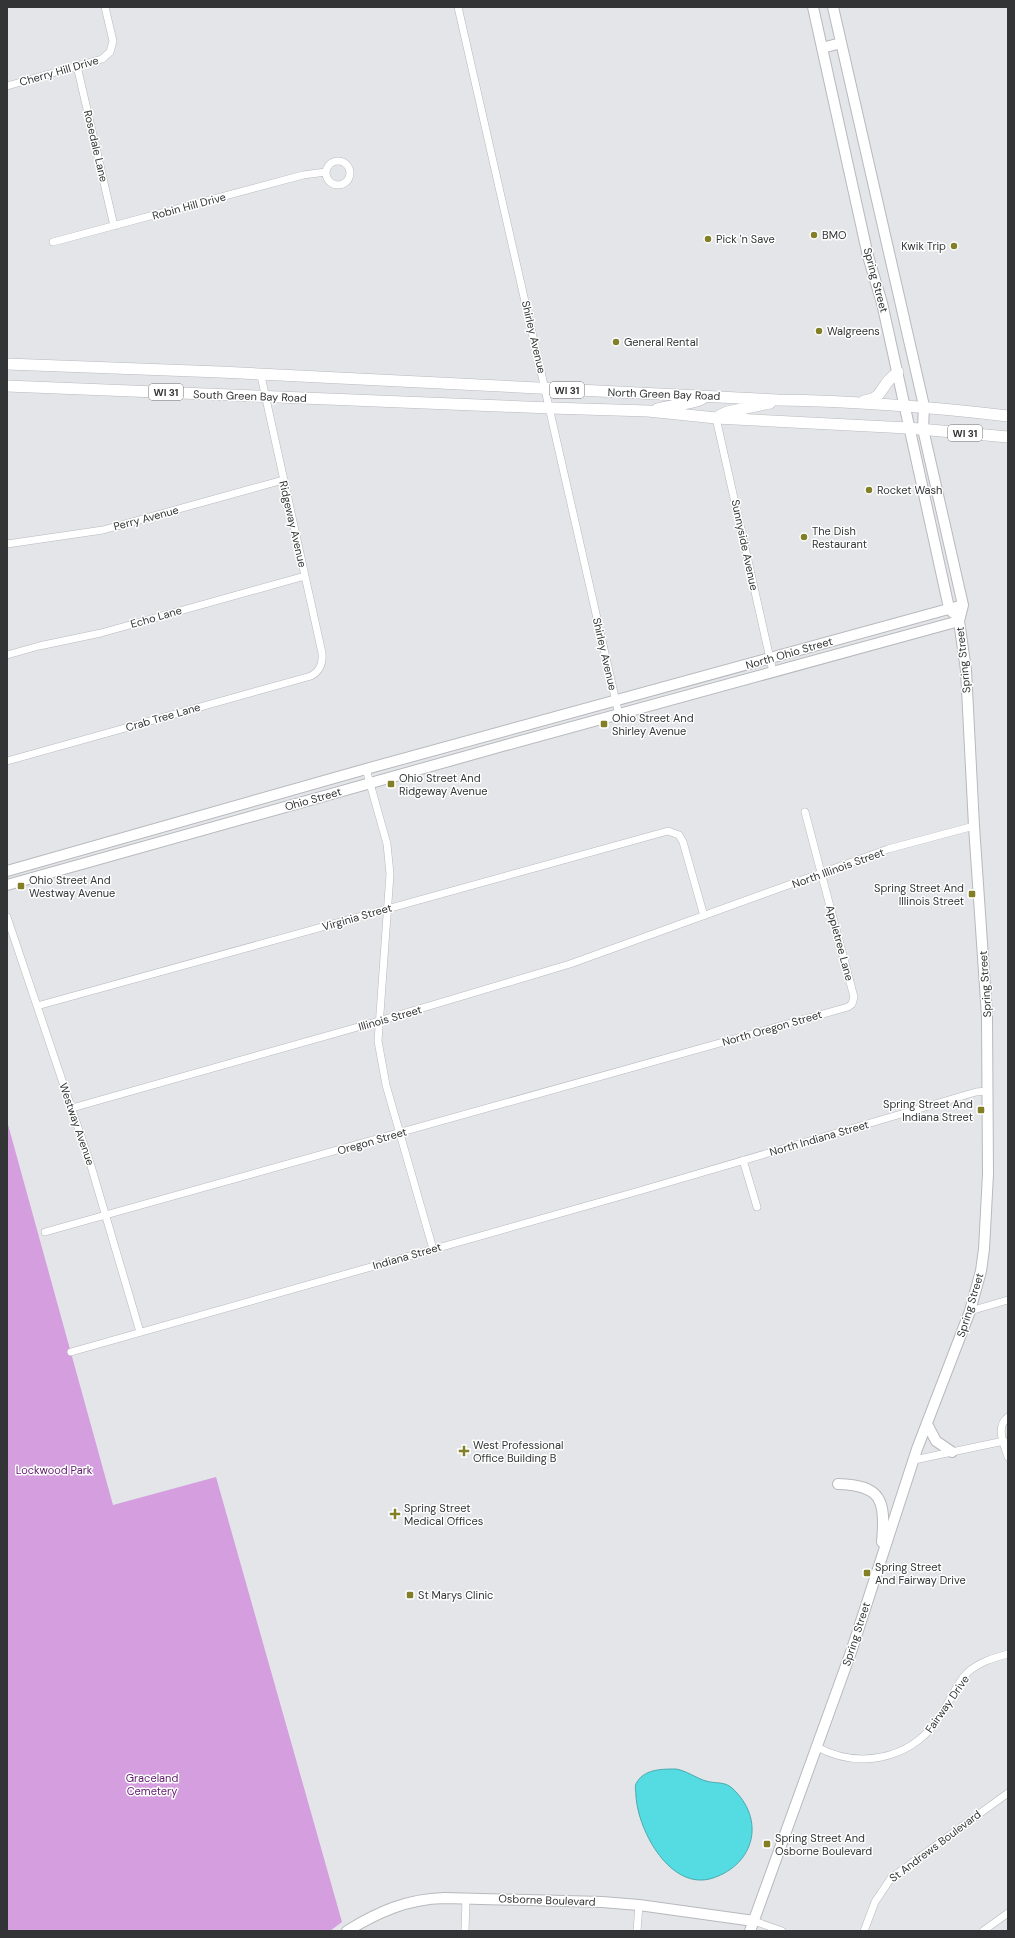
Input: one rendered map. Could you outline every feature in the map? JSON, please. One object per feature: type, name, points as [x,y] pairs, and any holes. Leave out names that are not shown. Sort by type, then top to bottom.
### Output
[{"type":"main road","name":"Spring Street","points":[[813,7],[871,269],[882,303],[898,372],[908,428],[949,608],[959,621]]},
{"type":"main road","name":"Spring Street","points":[[750,1931],[860,1625],[879,1562],[914,1460],[970,1311],[981,1272],[984,1249],[988,1174],[987,1016],[974,826],[966,670],[959,621],[963,604],[923,429],[924,406],[833,7]]},
{"type":"main road","points":[[822,48],[841,43]]},
{"type":"main road","name":"South Green Bay Road","points":[[7,364],[320,378]]},
{"type":"main road","points":[[856,403],[875,399],[882,392],[886,384],[898,372]]},
{"type":"main road","name":"North Green Bay Road","points":[[320,378],[924,406],[1008,416]]},
{"type":"main road","name":"South Green Bay Road","points":[[7,386],[325,399]]},
{"type":"main road","points":[[648,411],[675,404],[693,403],[708,396]]},
{"type":"main road","name":"North Green Bay Road","points":[[325,399],[648,411],[716,418],[908,428],[1008,437]]},
{"type":"main road","points":[[716,418],[727,412],[752,408],[778,400]]},
{"type":"main road","name":"North Ohio Street","points":[[616,701],[963,604]]},
{"type":"main road","points":[[905,620],[909,635]]},
{"type":"main road","name":"North Ohio Street","points":[[619,715],[959,621]]},
{"type":"main road","points":[[860,633],[866,646]]},
{"type":"main road","name":"Ohio Street","points":[[7,871],[366,769],[616,701]]},
{"type":"main road","name":"Ohio Street","points":[[7,885],[527,739],[619,715]]},
{"type":"main road","points":[[524,726],[527,739]]},
{"type":"main road","points":[[444,748],[448,761]]},
{"type":"main road","points":[[242,804],[246,818]]},
{"type":"main road","points":[[131,835],[135,849]]},
{"type":"main road","points":[[927,1424],[936,1441],[952,1452]]},
{"type":"main road","points":[[838,1484],[867,1488],[878,1497],[883,1515],[879,1562]]},
{"type":"main road","name":"Osborne Boulevard","points":[[351,1930],[379,1912],[408,1902],[432,1898],[577,1900],[639,1905],[754,1920]]},
{"type":"street","name":"Cherry Hill Drive","points":[[7,86],[102,59],[110,52],[113,41],[105,7]]},
{"type":"street","name":"Shirley Avenue","points":[[458,7],[619,715]]},
{"type":"street","name":"Rosedale Lane","points":[[77,66],[114,226]]},
{"type":"street","name":"Robin Hill Drive","points":[[52,242],[303,175],[326,172]]},
{"type":"street","name":"Ridgeway Avenue","points":[[262,376],[283,480],[322,653],[321,665],[317,672]]},
{"type":"street","name":"Sunnyside Avenue","points":[[716,418],[773,672]]},
{"type":"street","name":"Perry Avenue","points":[[7,544],[103,530],[283,480]]},
{"type":"street","name":"Echo Lane","points":[[7,655],[39,646],[101,633],[305,576]]},
{"type":"street","name":"Crab Tree Lane","points":[[7,761],[311,676],[317,672]]},
{"type":"street","points":[[366,769],[385,836],[389,859],[388,909],[378,1041],[382,1068],[433,1249]]},
{"type":"street","points":[[805,812],[821,874]]},
{"type":"street","name":"North Illinois Street","points":[[704,916],[888,849],[974,826]]},
{"type":"street","name":"Virginia Street","points":[[37,1006],[668,832],[677,834],[683,842],[704,916]]},
{"type":"street","name":"Appletree Lane","points":[[821,874],[854,997],[852,1004],[845,1008]]},
{"type":"street","name":"Illinois Street","points":[[72,1108],[380,1021],[570,964],[704,916]]},
{"type":"street","name":"Westway Avenue","points":[[7,917],[91,1166],[140,1332]]},
{"type":"street","name":"North Oregon Street","points":[[699,1049],[845,1008]]},
{"type":"street","name":"Oregon Street","points":[[45,1232],[699,1049]]},
{"type":"street","name":"North Indiana Street","points":[[743,1160],[968,1095],[988,1091]]},
{"type":"street","points":[[743,1160],[757,1207]]},
{"type":"street","name":"Indiana Street","points":[[72,1352],[743,1160]]},
{"type":"street","points":[[970,1311],[1008,1300]]},
{"type":"street","points":[[1008,1417],[1001,1426],[1008,1457]]},
{"type":"street","points":[[914,1460],[1004,1441]]},
{"type":"street","name":"Fairway Drive","points":[[817,1747],[831,1754],[854,1759],[878,1758],[900,1752],[914,1744],[926,1734],[936,1722],[968,1673],[984,1662],[1008,1654]]},
{"type":"street","name":"St Andrews Boulevard","points":[[864,1931],[875,1902],[891,1878],[1008,1793]]},
{"type":"street","points":[[465,1931],[466,1898]]},
{"type":"street","points":[[637,1931],[639,1905]]},
{"type":"street","points":[[983,1931],[1008,1913]]},
{"type":"street","points":[[754,1920],[782,1931]]},
{"type":"green space","name":"Graceland Cemetery","points":[[7,1121],[113,1505],[216,1477],[342,1922],[330,1931],[7,1931]]},
{"type":"water","points":[[676,1769],[706,1781],[729,1786],[743,1800],[749,1813],[752,1826],[751,1839],[746,1852],[738,1862],[727,1871],[713,1878],[698,1880],[684,1876],[671,1867],[650,1841],[643,1826],[638,1810],[635,1789],[636,1784],[644,1774],[649,1772]]},
{"type":"place","name":"BMO","points":[[814,235]]},
{"type":"place","name":"Pick 'n Save","points":[[708,239]]},
{"type":"place","name":"Kwik Trip","points":[[954,246]]},
{"type":"place","name":"Walgreens","points":[[819,331]]},
{"type":"place","name":"General Rental","points":[[616,342]]},
{"type":"place","name":"Rocket Wash","points":[[869,490]]},
{"type":"place","name":"The Dish Restaurant","points":[[804,537]]},
{"type":"place","name":"Ohio Street And Shirley Avenue","points":[[604,724]]},
{"type":"place","name":"Ohio Street And Ridgeway Avenue","points":[[391,784]]},
{"type":"place","name":"Ohio Street And Westway Avenue","points":[[21,886]]},
{"type":"place","name":"Spring Street And Illinois Street","points":[[972,894]]},
{"type":"place","name":"Spring Street And Indiana Street","points":[[981,1110]]},
{"type":"place","name":"West Professional Office Building B","points":[[464,1451]]},
{"type":"place","name":"Spring Street Medical Offices","points":[[395,1514]]},
{"type":"place","name":"Spring Street And Fairway Drive","points":[[867,1573]]},
{"type":"place","name":"St Marys Clinic","points":[[410,1595]]},
{"type":"place","name":"Spring Street And Osborne Boulevard","points":[[767,1844]]},
{"type":"park label","name":"Lockwood Park","points":[[54,1470]]}]
